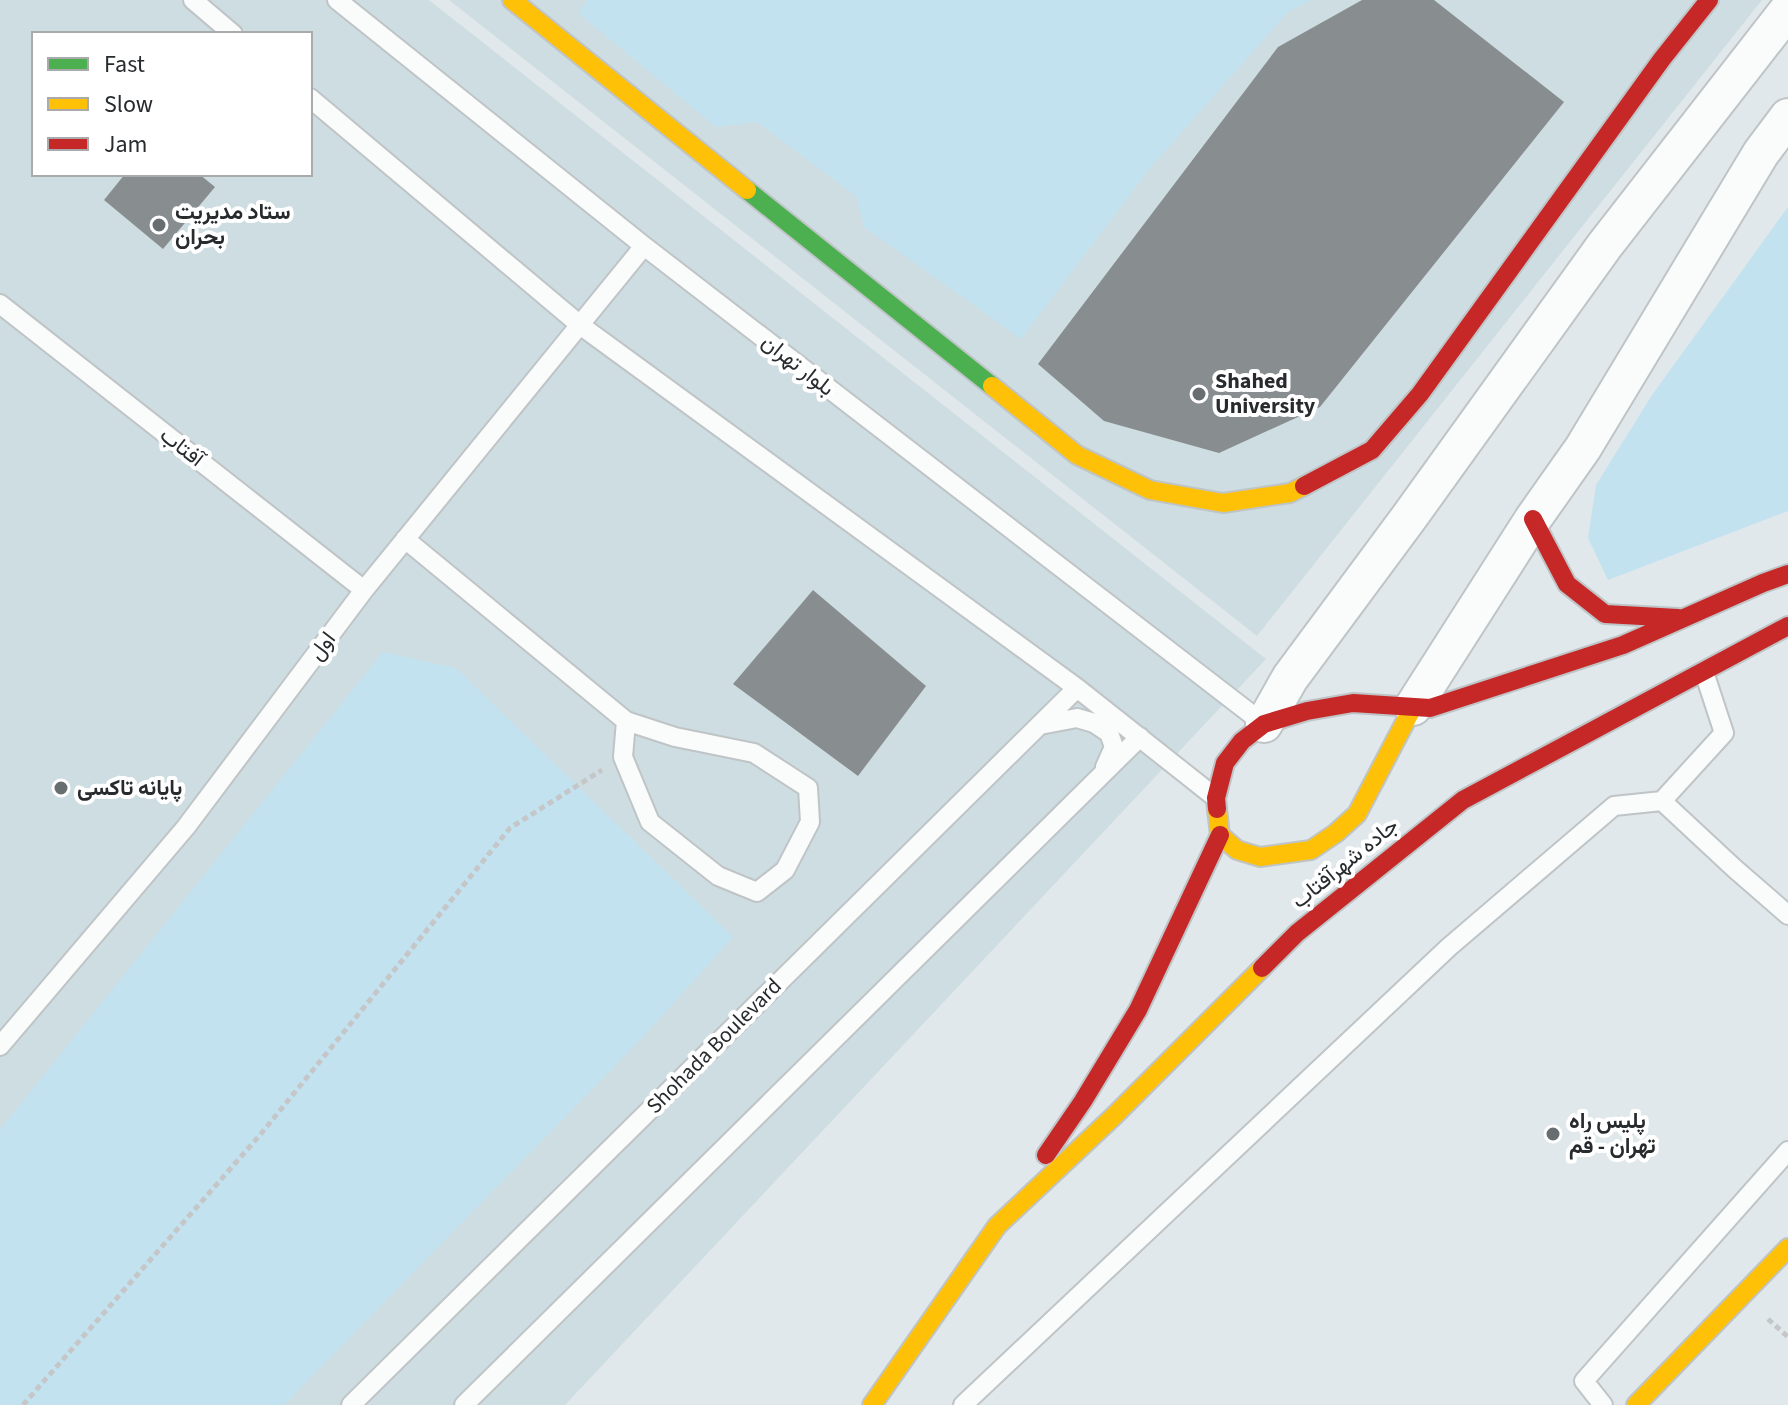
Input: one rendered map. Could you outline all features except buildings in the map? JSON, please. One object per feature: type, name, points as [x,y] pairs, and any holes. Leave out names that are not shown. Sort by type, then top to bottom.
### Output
[{"type":"main road","points":[[512,0],[1077,455],[1150,490],[1223,503],[1290,493],[1372,450],[1420,394],[1662,59],[1709,0]]},
{"type":"main road","points":[[1533,519],[1567,584],[1605,614],[1685,618]]},
{"type":"main road","points":[[1413,707],[1357,814],[1324,842],[1311,850],[1260,857],[1237,850],[1220,835],[1216,798],[1225,763],[1242,741],[1264,724],[1307,711],[1353,703],[1430,708],[1623,645],[1788,574]]},
{"type":"main road","name":"جاده شهرآفتاب","points":[[997,1226],[1114,1116],[1297,933],[1463,800],[1788,626]]},
{"type":"main road","name":"جاده شهرآفتاب","points":[[872,1405],[1083,1101],[1138,1010],[1220,835]]},
{"type":"main road","points":[[1636,1405],[1788,1248]]},
{"type":"street","points":[[1264,724],[1290,678],[1605,245],[1788,10]]},
{"type":"street","points":[[1413,707],[1533,519],[1583,448],[1761,153],[1788,117]]},
{"type":"lane","points":[[193,0],[231,32]]},
{"type":"lane","name":"بلوار تهران","points":[[337,0],[644,246],[1264,724]]},
{"type":"lane","points":[[312,100],[580,325],[1077,688],[1216,798]]},
{"type":"lane","name":"اول","points":[[0,1046],[186,827],[364,590],[644,246]]},
{"type":"lane","name":"آفتاب","points":[[0,304],[364,590]]},
{"type":"lane","points":[[405,539],[626,721],[675,737],[754,753],[808,788],[810,822],[785,870],[757,892],[718,876],[650,822],[623,757],[626,721]]},
{"type":"lane","points":[[963,1405],[1449,947],[1614,806],[1662,801],[1724,733],[1703,671]]},
{"type":"lane","name":"Shohada Boulevard","points":[[351,1405],[1077,688]]},
{"type":"lane","points":[[1040,725],[1077,718],[1094,723],[1109,733],[1114,747],[1103,773]]},
{"type":"lane","points":[[464,1405],[1140,737]]},
{"type":"lane","points":[[1662,801],[1788,915]]},
{"type":"lane","points":[[1603,1405],[1584,1381],[1788,1151]]},
{"type":"path","points":[[23,1405],[260,1135],[510,828],[623,757]]},
{"type":"shaded area","points":[[0,0],[429,0],[1266,659],[565,1405],[0,1405]]},
{"type":"shaded area","name":"Shahed University","points":[[449,0],[1762,0],[1257,636]]},
{"type":"shaded area","points":[[588,0],[1311,0],[1288,12],[1150,168],[1021,339],[864,227],[857,197],[757,122],[716,127],[578,13]]},
{"type":"shaded area","points":[[1788,207],[1788,511],[1608,580],[1588,538],[1596,485],[1652,395]]},
{"type":"shaded area","points":[[383,652],[456,668],[733,937],[643,1037],[284,1405],[0,1405],[0,1130]]},
{"type":"traffic: fast","points":[[747,190],[992,386]]},
{"type":"traffic: slow","points":[[512,0],[747,190]]},
{"type":"traffic: slow","points":[[992,386],[1077,455],[1150,490],[1223,503],[1290,493],[1304,486]]},
{"type":"traffic: slow","points":[[1217,809],[1220,835],[1237,850],[1260,857],[1311,850],[1357,814],[1413,707]]},
{"type":"traffic: slow","points":[[872,1405],[997,1226],[1114,1116],[1262,968]]},
{"type":"traffic: slow","points":[[1636,1405],[1788,1248]]},
{"type":"traffic: jam","points":[[1304,486],[1372,450],[1420,394],[1662,59],[1709,0]]},
{"type":"traffic: jam","points":[[1533,519],[1567,584],[1605,614],[1678,618]]},
{"type":"traffic: jam","points":[[1217,809],[1216,798],[1225,763],[1242,741],[1264,724],[1307,711],[1353,703],[1430,708],[1623,645],[1788,574]]},
{"type":"traffic: jam","points":[[1262,968],[1297,933],[1463,800],[1788,626]]},
{"type":"traffic: jam","points":[[1046,1155],[1138,1010],[1220,835]]},
{"type":"place","name":"ستاد مدیریت بحران","points":[[159,225]]},
{"type":"place","name":"Shahed University","points":[[1199,394]]},
{"type":"place","name":"پایانه تاکسی","points":[[61,788]]},
{"type":"place","name":"پلیس راه تهران - قم","points":[[1553,1134]]}]
